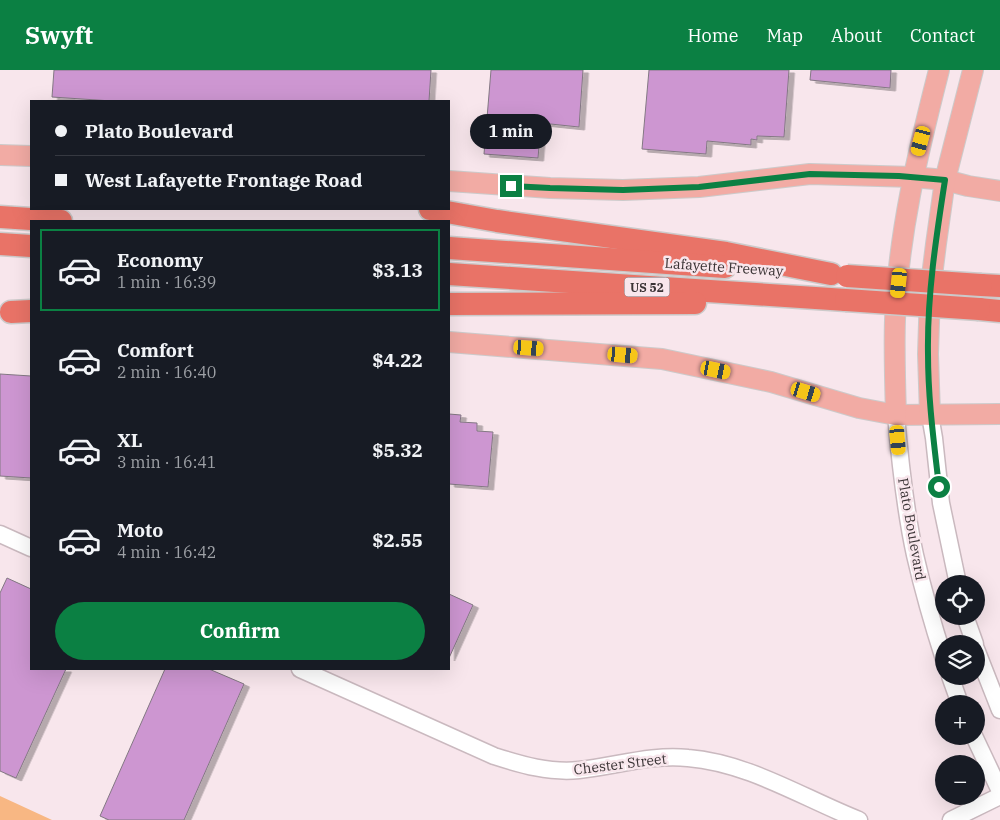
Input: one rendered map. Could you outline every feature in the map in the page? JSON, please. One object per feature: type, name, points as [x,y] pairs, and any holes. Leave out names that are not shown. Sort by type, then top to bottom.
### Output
[{"type":"highway","points":[[436,210],[497,221],[726,254],[839,275]]},
{"type":"highway","points":[[0,217],[46,220]]},
{"type":"highway","points":[[0,244],[30,246]]},
{"type":"highway","name":"Lafayette Freeway","points":[[450,248],[991,286]]},
{"type":"highway","name":"Lafayette Freeway","points":[[450,274],[989,310]]},
{"type":"highway","points":[[450,304],[664,304],[838,299]]},
{"type":"main road","name":"Plato Boulevard","points":[[896,415],[895,318],[902,248],[913,177],[939,70]]},
{"type":"main road","points":[[930,416],[928,354],[930,292],[945,180],[974,70]]},
{"type":"main road","points":[[0,155],[30,156]]},
{"type":"main road","points":[[450,182],[623,190],[699,187],[810,174],[913,177],[945,180],[1000,191]]},
{"type":"main road","points":[[450,342],[662,359],[771,382],[859,408],[896,415],[1000,414]]},
{"type":"street","name":"Plato Boulevard","points":[[896,415],[904,489],[915,555],[937,635]]},
{"type":"street","points":[[930,416],[941,503],[956,575]]},
{"type":"street","points":[[0,534],[30,548]]},
{"type":"street","name":"Chester Street","points":[[302,670],[494,756],[518,764],[538,769],[561,771],[670,757],[707,760],[750,772],[859,820]]},
{"type":"street","points":[[985,671],[1000,710]]},
{"type":"street","points":[[978,745],[1000,791]]},
{"type":"street","points":[[951,820],[1000,796]]},
{"type":"shaded area","points":[[0,796],[52,820],[0,820]]},
{"type":"building","points":[[54,70],[431,70],[429,100],[97,100],[52,97]]},
{"type":"building","points":[[491,70],[583,70],[579,127],[541,123],[538,158],[484,154]]},
{"type":"building","points":[[649,70],[789,70],[784,137],[757,136],[757,140],[751,139],[751,145],[707,141],[706,154],[642,149]]},
{"type":"building","points":[[811,70],[891,70],[890,88],[810,80]]},
{"type":"building","points":[[0,374],[30,376],[30,478],[0,476]]},
{"type":"building","points":[[450,414],[461,415],[460,422],[477,423],[477,431],[493,432],[488,487],[450,484]]},
{"type":"building","points":[[7,578],[30,589],[30,670],[66,670],[16,778],[0,771],[0,593]]},
{"type":"building","points":[[450,594],[473,605],[450,656]]},
{"type":"building","points":[[165,670],[211,670],[244,684],[184,820],[109,820],[100,816]]},
{"type":"route","points":[[511,186],[623,190],[699,187],[810,174],[899,176],[945,180],[930,292],[928,354],[930,416],[939,487]]}]
